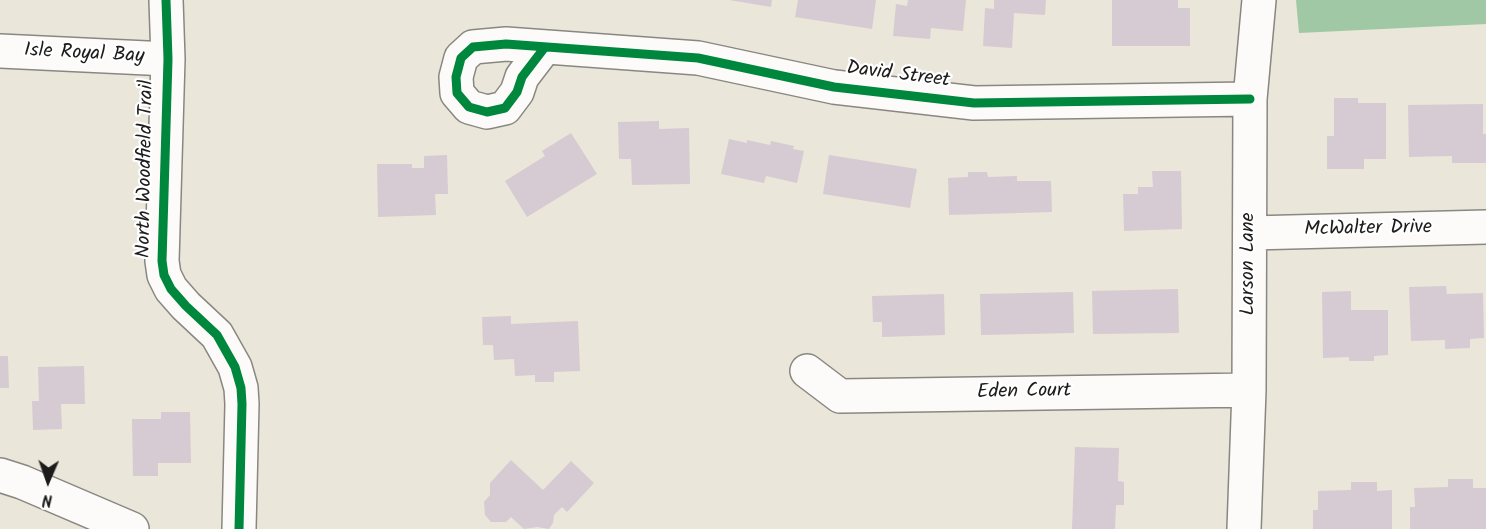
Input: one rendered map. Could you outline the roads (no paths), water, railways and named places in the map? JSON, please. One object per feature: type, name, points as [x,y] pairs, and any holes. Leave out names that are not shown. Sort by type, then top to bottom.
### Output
[{"type":"street","name":"North Woodfield Trail","points":[[166,0],[168,58],[163,268],[171,289],[217,335],[235,367],[241,388],[242,404],[238,529]]},
{"type":"street","name":"Larson Lane","points":[[1244,529],[1249,390],[1250,99],[1258,0]]},
{"type":"street","name":"David Street","points":[[545,47],[698,58],[834,87],[974,103],[1250,99]]},
{"type":"street","name":"Isle Royal Bay","points":[[0,51],[168,58]]},
{"type":"street","name":"McWalter Drive","points":[[1251,233],[1486,227]]},
{"type":"street","name":"Eden Court","points":[[807,371],[840,396],[1249,390]]},
{"type":"street","points":[[0,475],[22,482],[132,529]]}]
